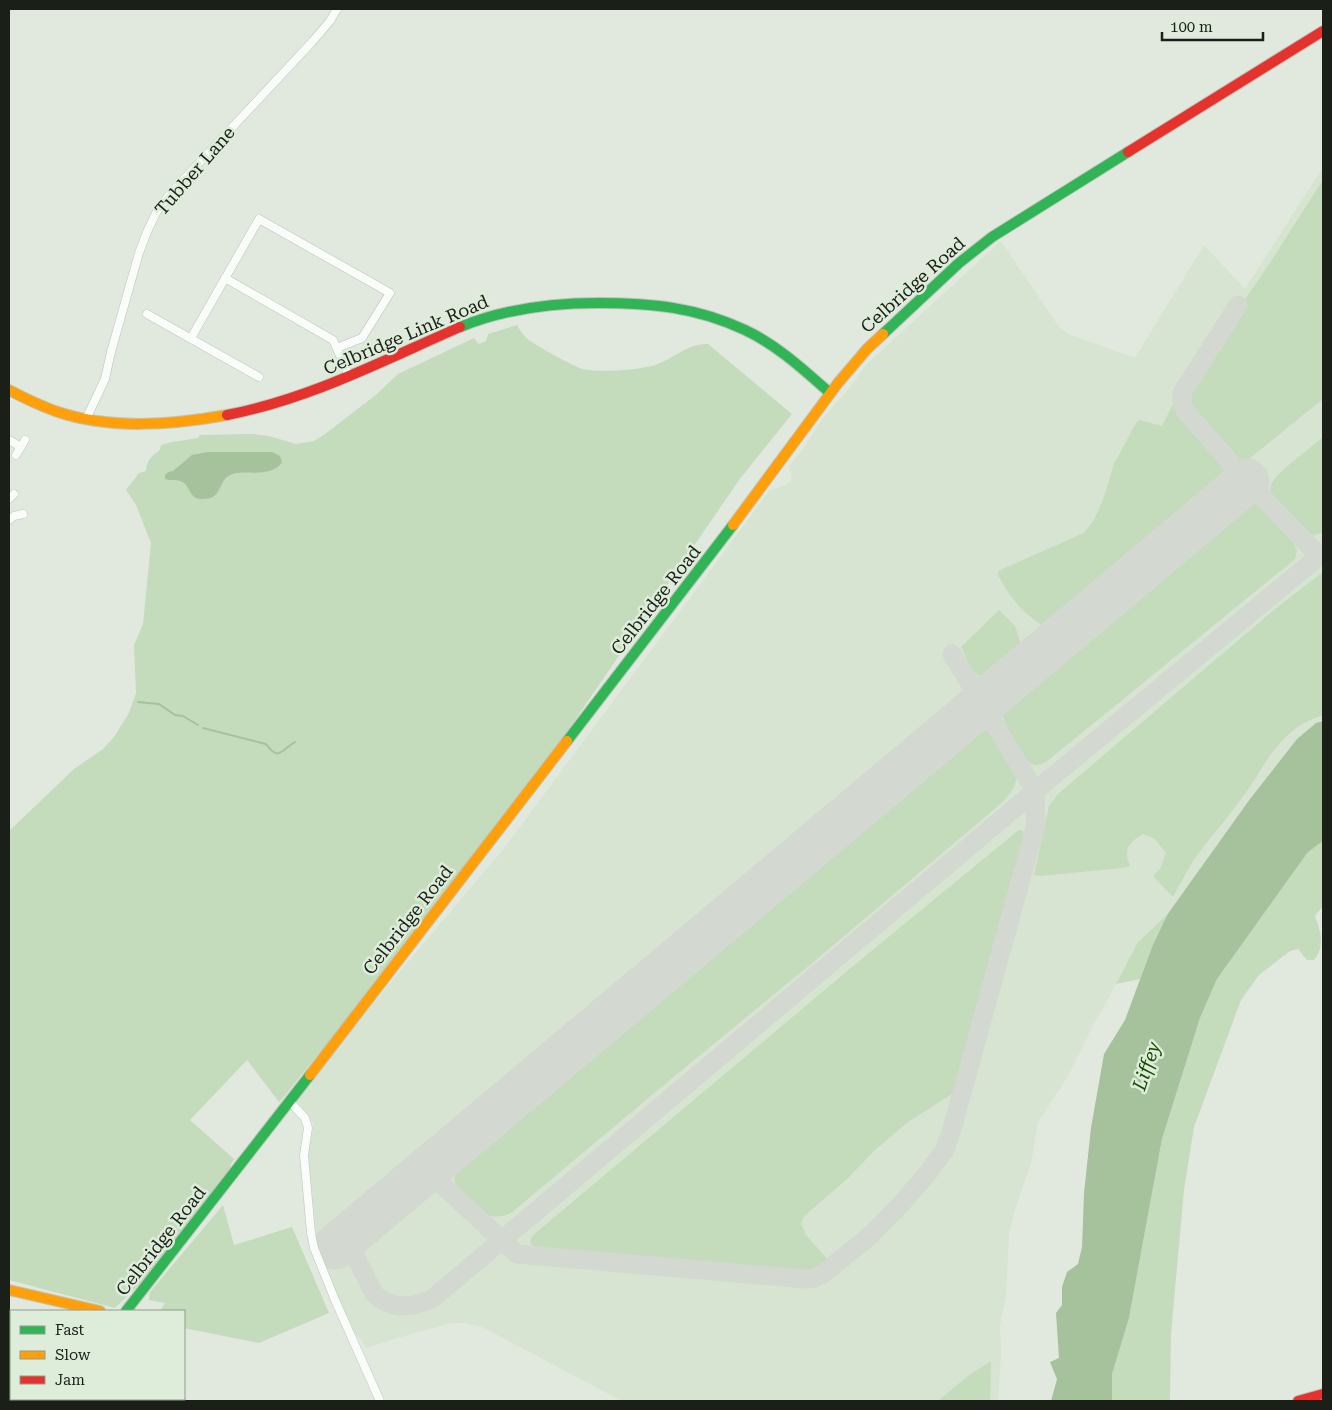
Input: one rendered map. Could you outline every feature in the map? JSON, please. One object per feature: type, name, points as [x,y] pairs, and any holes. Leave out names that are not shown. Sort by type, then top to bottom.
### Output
[{"type":"main road","name":"Celbridge Road","points":[[127,1310],[290,1102],[745,510],[830,393],[867,349],[959,264],[988,240],[1323,30]]},
{"type":"main road","name":"Celbridge Link Road","points":[[9,390],[47,408],[86,419],[122,424],[144,424],[215,417],[276,403],[311,392],[454,330],[508,311],[562,304],[651,304],[700,313],[745,329],[784,353],[830,393]]},
{"type":"main road","points":[[9,1290],[97,1310]]},
{"type":"main road","points":[[1298,1401],[1323,1394]]},
{"type":"street","name":"Tubber Lane","points":[[86,419],[108,369],[139,253],[157,211],[170,194],[312,42],[330,21],[337,9]]},
{"type":"street","points":[[191,338],[259,219],[390,293],[362,338],[337,348]]},
{"type":"street","points":[[225,278],[334,340],[349,376]]},
{"type":"street","points":[[147,314],[259,377]]},
{"type":"street","points":[[9,440],[23,444],[16,455]]},
{"type":"street","points":[[9,520],[14,516],[23,514]]},
{"type":"street","points":[[290,1102],[305,1118],[308,1128],[304,1156],[314,1248],[380,1401]]},
{"type":"shaded area","points":[[1323,167],[1323,721],[1316,723],[1297,739],[1250,799],[1167,915],[1138,942],[1068,1076],[1038,1122],[1031,1164],[1016,1206],[1009,1233],[1006,1295],[1000,1325],[1001,1353],[998,1401],[622,1401],[482,1327],[464,1323],[452,1323],[366,1348],[360,1338],[351,1331],[318,1252],[308,1153],[313,1122],[294,1097],[505,847],[770,490],[787,485],[792,478],[789,466],[803,449],[823,418],[867,364],[1001,241],[1059,327],[1068,334],[1135,358],[1204,245],[1245,289]]},
{"type":"shaded area","points":[[1323,180],[1323,399],[1240,466],[1231,460],[1192,413],[1189,402],[1194,389],[1233,329],[1228,324]]},
{"type":"shaded area","points":[[517,325],[525,337],[556,356],[583,369],[599,371],[648,367],[694,346],[708,344],[792,414],[739,480],[560,742],[329,1043],[283,1098],[279,1102],[247,1060],[190,1120],[234,1159],[230,1166],[232,1169],[152,1272],[115,1308],[9,1280],[9,831],[74,769],[103,749],[114,737],[129,713],[136,693],[134,645],[143,624],[151,543],[136,505],[126,490],[139,473],[146,471],[148,461],[160,450],[161,445],[172,442],[198,438],[200,435],[252,434],[269,436],[296,444],[314,441],[377,394],[398,374],[474,338],[479,344],[486,341],[488,334]]},
{"type":"shaded area","points":[[1173,404],[1180,408],[1197,431],[1228,465],[1230,471],[1226,481],[1049,625],[1042,625],[1011,597],[998,575],[998,571],[1084,533],[1094,520],[1103,500],[1114,464],[1136,423],[1139,420],[1162,426]]},
{"type":"shaded area","points":[[1323,437],[1323,532],[1312,536],[1303,531],[1271,495],[1271,488],[1275,478],[1281,472]]},
{"type":"shaded area","points":[[1254,504],[1258,505],[1291,539],[1297,550],[1295,559],[1046,762],[1039,765],[1030,763],[1015,743],[1007,726],[1002,713],[1006,707],[1068,653],[1244,509]]},
{"type":"shaded area","points":[[1323,572],[1323,715],[1297,727],[1277,746],[1247,791],[1194,859],[1173,897],[1153,876],[1160,869],[1166,853],[1155,839],[1143,834],[1128,847],[1127,855],[1130,866],[1040,876],[1034,875],[1049,806],[1058,794],[1275,609]]},
{"type":"shaded area","points":[[999,610],[1015,626],[1023,650],[1000,670],[986,676],[979,676],[972,669],[961,647]]},
{"type":"shaded area","points":[[985,727],[1016,773],[1014,788],[997,807],[511,1213],[498,1216],[484,1214],[459,1189],[455,1182],[455,1175],[460,1164],[734,932],[967,739]]},
{"type":"shaded area","points":[[1019,830],[1023,831],[1026,840],[955,1092],[908,1122],[804,1216],[801,1224],[806,1235],[828,1260],[817,1269],[810,1271],[789,1271],[533,1248],[530,1242],[532,1236],[858,962]]},
{"type":"shaded area","points":[[1323,841],[1323,906],[1315,916],[1321,939],[1320,950],[1314,960],[1307,960],[1298,949],[1290,951],[1259,975],[1241,1000],[1194,1127],[1184,1190],[1171,1334],[1170,1401],[1110,1401],[1112,1374],[1129,1318],[1162,1139],[1200,1018],[1217,979],[1308,852]]},
{"type":"shaded area","points":[[1167,915],[1140,979],[1116,984],[1138,942]]},
{"type":"shaded area","points":[[223,1205],[234,1245],[292,1227],[329,1313],[259,1343],[185,1328],[185,1310],[161,1310],[165,1303],[149,1300],[150,1292]]},
{"type":"shaded area","points":[[991,1361],[990,1401],[938,1401],[968,1376]]},
{"type":"water","points":[[208,452],[272,452],[280,456],[282,463],[269,471],[233,474],[224,480],[213,497],[203,499],[198,499],[192,495],[184,483],[178,480],[165,479],[165,475],[168,472],[173,471],[192,455]]},
{"type":"water","name":"Liffey","points":[[1323,721],[1323,841],[1308,852],[1217,979],[1200,1018],[1162,1139],[1129,1318],[1112,1374],[1112,1401],[1051,1401],[1057,1379],[1050,1362],[1059,1358],[1056,1313],[1062,1305],[1062,1287],[1067,1272],[1078,1264],[1082,1247],[1084,1193],[1091,1128],[1104,1054],[1125,1020],[1152,947],[1167,915],[1250,799],[1297,739],[1316,723]]},
{"type":"waterway","points":[[138,702],[159,704],[175,715],[183,716],[198,725]]},
{"type":"waterway","points":[[203,728],[266,744],[277,753],[280,753],[295,742]]},
{"type":"taxiway","points":[[1238,305],[1182,393],[1182,404],[1186,412],[1247,481],[1319,556]]},
{"type":"taxiway","points":[[365,1222],[357,1231],[354,1250],[375,1295],[385,1302],[399,1306],[414,1305],[432,1299],[1035,791],[1323,553]]},
{"type":"taxiway","points":[[426,1170],[517,1254],[805,1279],[815,1278],[824,1273],[871,1235],[928,1173],[944,1151],[952,1129],[1036,824],[1035,791],[952,654]]},
{"type":"runway","points":[[335,1247],[1247,481]]},
{"type":"traffic: fast","points":[[883,334],[959,263],[992,237],[1128,152]]},
{"type":"traffic: fast","points":[[460,327],[510,311],[562,304],[618,303],[655,305],[691,311],[727,322],[757,336],[790,358],[830,393]]},
{"type":"traffic: fast","points":[[567,741],[733,525]]},
{"type":"traffic: fast","points":[[127,1310],[310,1075]]},
{"type":"traffic: slow","points":[[733,525],[838,383],[867,349],[883,334]]},
{"type":"traffic: slow","points":[[9,390],[55,411],[97,421],[141,424],[227,415]]},
{"type":"traffic: slow","points":[[310,1075],[567,741]]},
{"type":"traffic: slow","points":[[9,1290],[96,1310]]},
{"type":"traffic: jam","points":[[1128,152],[1323,31]]},
{"type":"traffic: jam","points":[[227,415],[258,408],[317,389],[460,327]]},
{"type":"traffic: jam","points":[[1298,1401],[1323,1394]]}]
